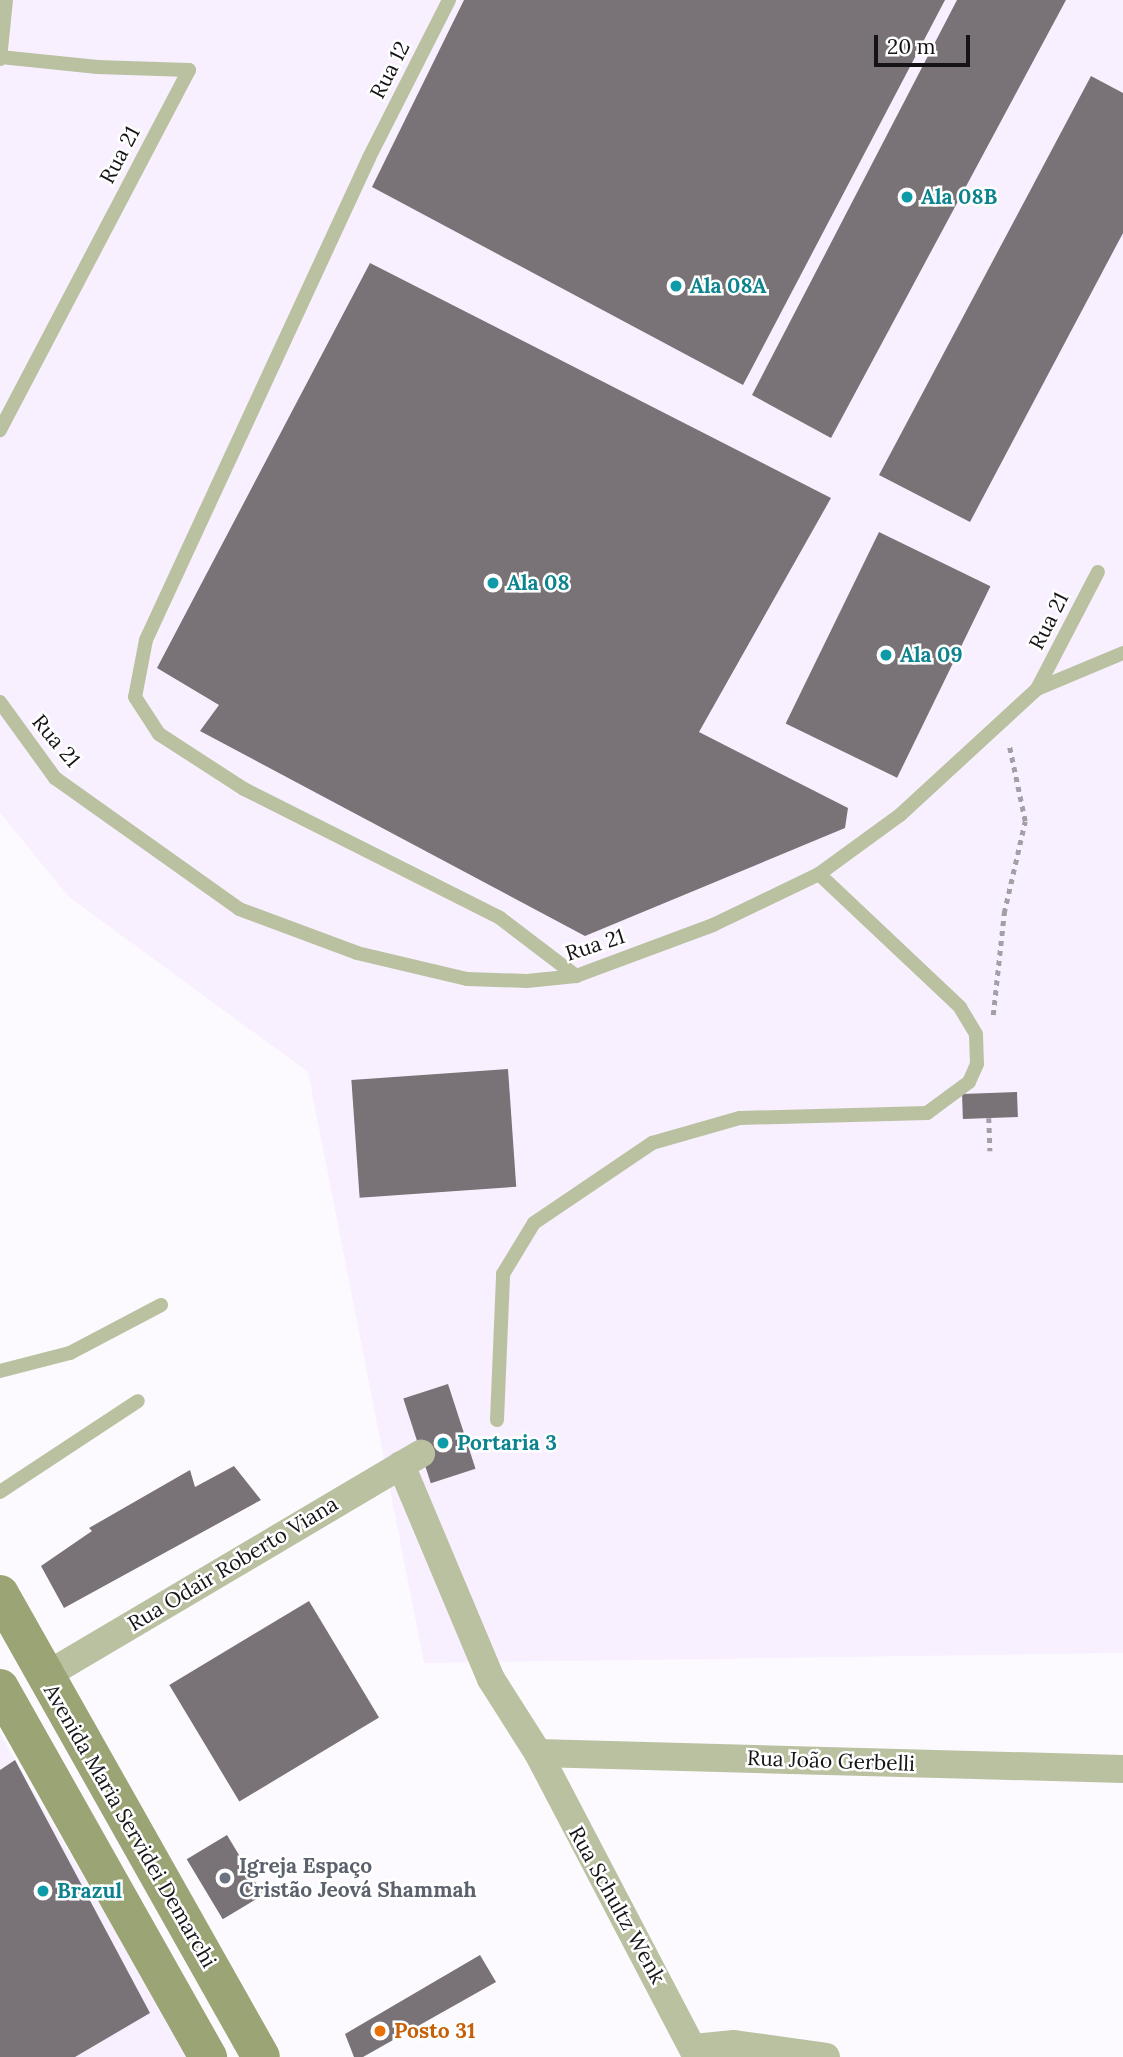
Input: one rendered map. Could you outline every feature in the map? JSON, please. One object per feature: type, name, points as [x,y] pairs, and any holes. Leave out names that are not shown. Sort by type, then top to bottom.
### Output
[{"type":"main road","name":"Avenida Maria Servidei Demarchi","points":[[0,1594],[261,2057]]},
{"type":"main road","name":"Avenida Maria Servidei Demarchi","points":[[0,1688],[208,2057]]},
{"type":"street","name":"Rua Odair Roberto Viana","points":[[46,1676],[411,1459]]},
{"type":"street","name":"Rua Schultz Wenk","points":[[411,1459],[471,1638],[491,1679],[538,1753],[695,2052]]},
{"type":"street","name":"Rua João Gerbelli","points":[[538,1753],[1123,1769]]},
{"type":"street","points":[[695,2052],[734,2044],[826,2057]]},
{"type":"lane","points":[[0,57],[6,0]]},
{"type":"lane","name":"Rua 12","points":[[449,0],[369,158],[146,639],[135,697],[159,734],[244,789],[500,918],[576,976]]},
{"type":"lane","name":"Rua 21","points":[[0,57],[97,67],[189,70],[0,430]]},
{"type":"lane","name":"Rua 21","points":[[0,702],[55,778],[239,909],[357,953],[467,979],[527,981],[576,976],[713,926],[819,874],[900,815],[1004,723],[1037,689],[1098,572]]},
{"type":"lane","points":[[1037,689],[1123,653]]},
{"type":"lane","points":[[497,1420],[503,1274],[534,1223],[652,1143],[740,1118],[927,1113],[969,1082],[977,1064],[976,1034],[960,1007],[819,874]]},
{"type":"lane","points":[[0,1371],[70,1353],[161,1305]]},
{"type":"lane","points":[[0,1492],[138,1401]]},
{"type":"path","points":[[993,1021],[1004,913],[1025,821],[1004,723]]},
{"type":"path","points":[[989,1118],[990,1151]]},
{"type":"shaded area","points":[[0,0],[1123,0],[1123,1653],[424,1663],[308,1072],[69,897],[0,813]]},
{"type":"shaded area","name":"Brazul","points":[[0,1733],[15,1760],[189,2057],[0,2057]]},
{"type":"building","name":"Ala 08A","points":[[464,0],[945,0],[743,385],[372,187]]},
{"type":"building","name":"Ala 08B","points":[[957,0],[1066,0],[831,438],[752,395]]},
{"type":"building","points":[[1091,76],[1123,93],[1123,233],[970,522],[879,475]]},
{"type":"building","name":"Ala 08","points":[[370,263],[831,498],[699,732],[848,808],[845,828],[585,936],[200,731],[219,705],[157,668]]},
{"type":"building","name":"Ala 09","points":[[879,532],[990,586],[897,778],[786,723]]},
{"type":"building","points":[[508,1069],[516,1187],[360,1198],[351,1080]]},
{"type":"building","points":[[1017,1092],[1018,1117],[963,1119],[962,1094]]},
{"type":"building","name":"Portaria 3","points":[[448,1384],[476,1469],[431,1483],[403,1399]]},
{"type":"building","points":[[234,1466],[261,1500],[64,1608],[41,1566],[92,1531],[89,1528],[190,1470],[195,1487]]},
{"type":"building","points":[[309,1601],[379,1718],[239,1802],[169,1685]]},
{"type":"building","name":"Brazul","points":[[15,1760],[150,2013],[75,2057],[0,2057],[0,1770]]},
{"type":"building","name":"Igreja Espaço Cristão Jeová Shammah","points":[[227,1835],[263,1895],[223,1919],[187,1859]]},
{"type":"building","points":[[480,1955],[496,1982],[363,2057],[354,2057],[345,2034]]},
{"type":"place","name":"Ala 08B","points":[[907,197]]},
{"type":"place","name":"Ala 08A","points":[[676,286]]},
{"type":"place","name":"Ala 08","points":[[493,583]]},
{"type":"place","name":"Ala 09","points":[[886,655]]},
{"type":"place","name":"Portaria 3","points":[[443,1443]]},
{"type":"place","name":"Igreja Espaço Cristão Jeová Shammah","points":[[225,1878]]},
{"type":"place","name":"Brazul","points":[[43,1891]]},
{"type":"place","name":"Posto 31","points":[[380,2031]]}]
